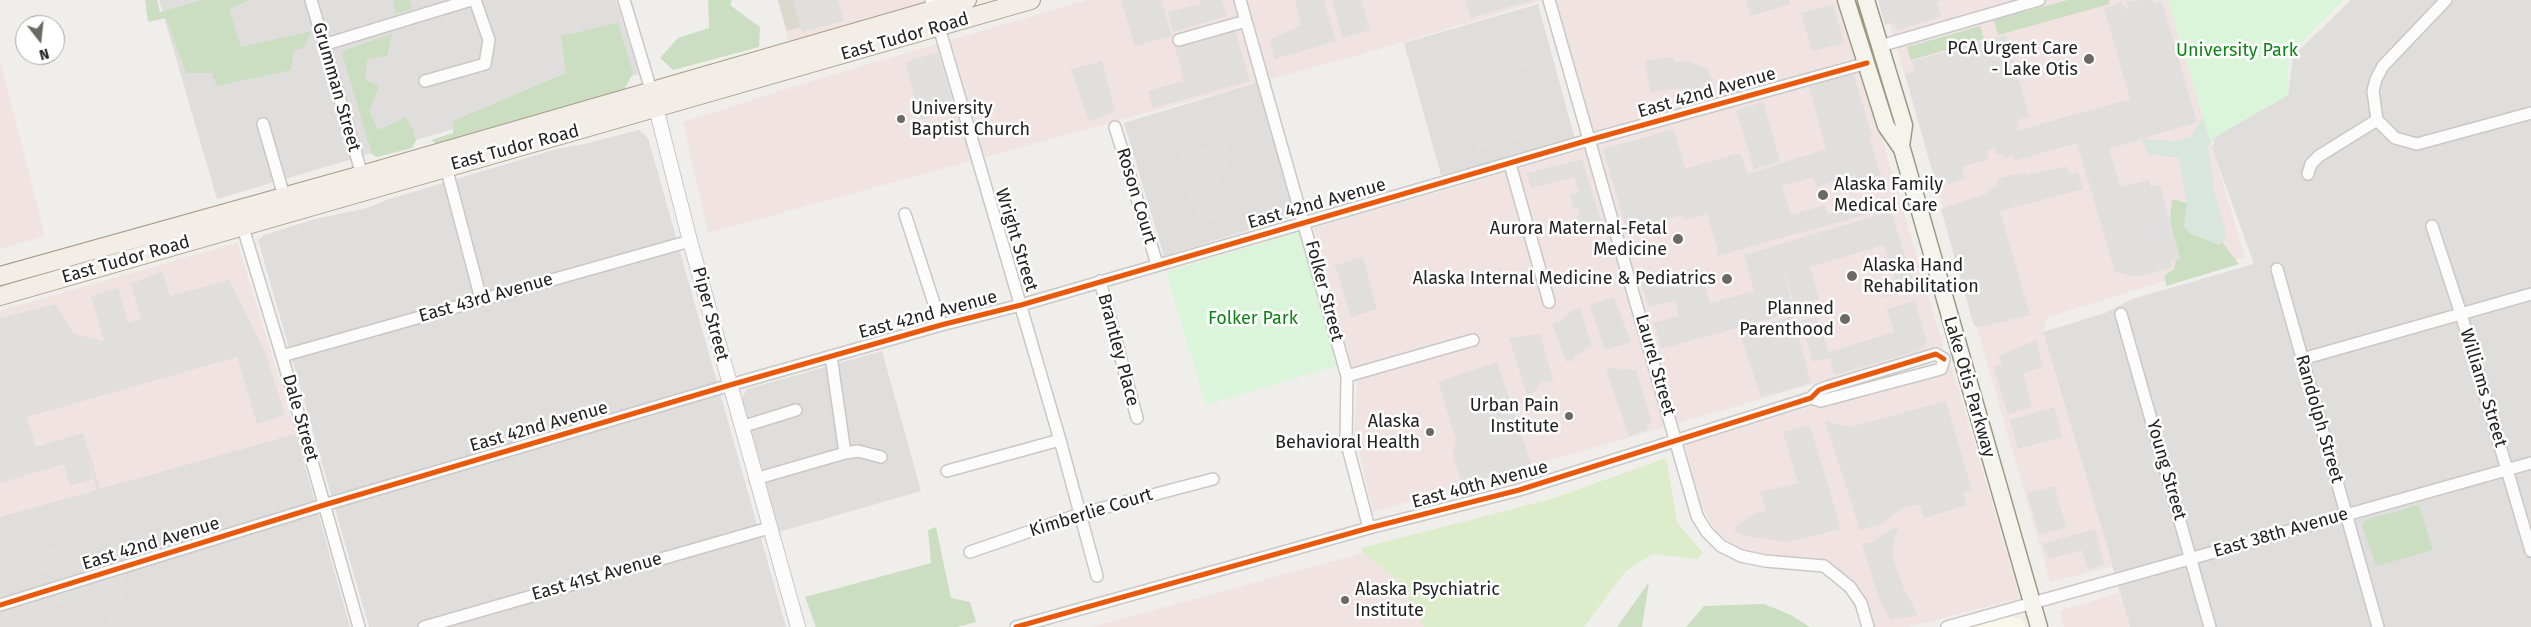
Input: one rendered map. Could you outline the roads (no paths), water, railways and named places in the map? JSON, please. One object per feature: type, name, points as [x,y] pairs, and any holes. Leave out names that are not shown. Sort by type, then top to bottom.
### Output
[{"type":"main road","name":"East Tudor Road","points":[[0,296],[240,218],[284,196],[651,90],[932,5],[967,0]]},
{"type":"main road","name":"East Tudor Road","points":[[0,276],[446,167],[657,109],[1031,0]]},
{"type":"main road","points":[[1847,0],[1859,16],[1867,39],[1873,44],[1880,46]]},
{"type":"main road","name":"Lake Otis Parkway","points":[[1847,0],[1887,130],[1901,146]]},
{"type":"main road","name":"Lake Otis Parkway","points":[[1866,0],[1904,125],[1901,146],[1952,356],[2039,627]]},
{"type":"main road","points":[[1867,63],[1881,77],[1892,109],[1904,125]]},
{"type":"street","name":"Grumman Street","points":[[311,0],[362,175]]},
{"type":"street","points":[[323,45],[471,0]]},
{"type":"street","points":[[425,81],[485,64],[488,40],[475,0]]},
{"type":"street","name":"Piper Street","points":[[624,0],[657,109],[690,241],[755,479],[798,627]]},
{"type":"street","name":"Folker Street","points":[[1240,0],[1305,222],[1347,376],[1346,440],[1369,528]]},
{"type":"street","name":"Laurel Street","points":[[1549,0],[1677,439],[1697,516],[1707,532],[1721,546],[1740,556],[1765,561],[1824,566],[1850,587],[1861,603],[1868,627]]},
{"type":"street","points":[[1880,46],[2039,0]]},
{"type":"street","points":[[2446,0],[2383,66],[2373,90],[2377,120],[2395,138],[2416,144],[2531,113]]},
{"type":"street","name":"Wright Street","points":[[932,5],[1021,305],[1097,576]]},
{"type":"street","points":[[1179,40],[1246,20]]},
{"type":"street","name":"East 42nd Avenue","points":[[0,604],[324,505],[730,385],[941,325],[1021,305],[1589,140],[1867,63]]},
{"type":"street","points":[[2308,174],[2310,164],[2319,156],[2377,120]]},
{"type":"street","points":[[263,124],[284,196]]},
{"type":"street","name":"Roson Court","points":[[1115,127],[1157,264]]},
{"type":"street","points":[[1510,164],[1549,302]]},
{"type":"street","points":[[446,167],[481,299]]},
{"type":"street","points":[[905,214],[941,325]]},
{"type":"street","name":"Dale Street","points":[[240,218],[282,356],[358,627]]},
{"type":"street","name":"Williams Street","points":[[2432,226],[2461,314],[2530,547]]},
{"type":"street","name":"East 43rd Avenue","points":[[282,356],[690,241]]},
{"type":"street","name":"Randolph Street","points":[[2277,269],[2378,627]]},
{"type":"street","name":"Brantley Place","points":[[1100,281],[1137,418]]},
{"type":"street","points":[[2302,359],[2531,294]]},
{"type":"street","name":"Young Street","points":[[2121,314],[2210,627]]},
{"type":"street","points":[[1347,376],[1473,340]]},
{"type":"street","name":"East 40th Avenue","points":[[1016,627],[1369,528],[1520,490],[1811,398],[1819,390],[1936,354],[1952,356]]},
{"type":"street","points":[[831,356],[845,452]]},
{"type":"street","points":[[741,426],[796,410]]},
{"type":"street","points":[[947,471],[1060,440]]},
{"type":"street","points":[[755,479],[845,452],[858,451],[881,457]]},
{"type":"street","name":"East 38th Avenue","points":[[1947,627],[2531,463]]},
{"type":"street","name":"Kimberlie Court","points":[[970,552],[1080,514],[1213,478]]},
{"type":"street","name":"East 41st Avenue","points":[[424,627],[769,528]]},
{"type":"place","name":"PCA Urgent Care - Lake Otis","points":[[2089,59]]},
{"type":"place","name":"University Baptist Church","points":[[901,119]]},
{"type":"place","name":"Alaska Family Medical Care","points":[[1823,195]]},
{"type":"place","name":"Aurora Maternal-Fetal Medicine","points":[[1678,239]]},
{"type":"place","name":"Alaska Hand Rehabilitation","points":[[1852,276]]},
{"type":"place","name":"Alaska Internal Medicine & Pediatrics","points":[[1727,279]]},
{"type":"place","name":"Planned Parenthood","points":[[1845,319]]},
{"type":"place","name":"Urban Pain Institute","points":[[1569,416]]},
{"type":"place","name":"Alaska Behavioral Health","points":[[1430,432]]},
{"type":"place","name":"Alaska Psychiatric Institute","points":[[1345,600]]},
{"type":"park label","name":"University Park","points":[[2237,51]]},
{"type":"park label","name":"Folker Park","points":[[1253,319]]}]
